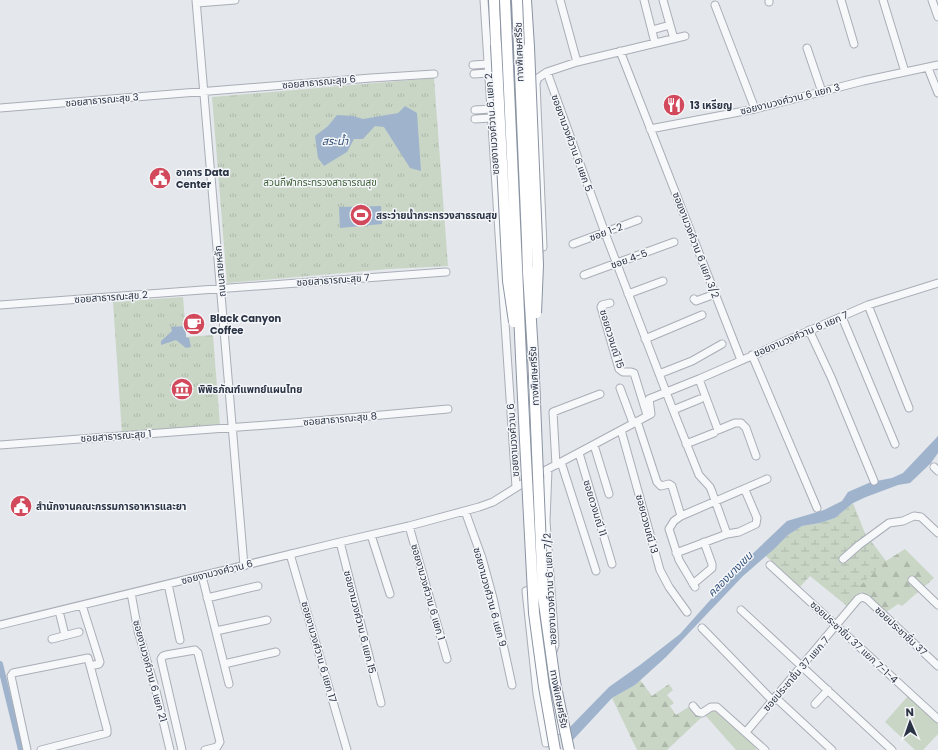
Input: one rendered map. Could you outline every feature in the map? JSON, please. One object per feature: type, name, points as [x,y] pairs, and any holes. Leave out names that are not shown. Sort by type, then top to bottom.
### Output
[{"type":"highway","points":[[494,0],[508,281],[521,357]]},
{"type":"highway","name":"ทางพิเศษศรีรัช","points":[[505,0],[534,613],[544,687],[555,750]]},
{"type":"highway","name":"ทางพิเศษศรีรัช","points":[[517,0],[528,272],[544,596],[555,682],[569,750]]},
{"type":"highway","points":[[526,0],[538,265],[533,354]]},
{"type":"street","points":[[197,2],[235,0]]},
{"type":"street","name":"ซอยงามวงศ์วาน 6 แยก 2","points":[[484,0],[500,248]]},
{"type":"street","points":[[560,0],[577,62]]},
{"type":"street","points":[[644,0],[655,43]]},
{"type":"street","points":[[663,0],[674,38]]},
{"type":"street","points":[[841,0],[854,44]]},
{"type":"street","points":[[883,0],[905,72]]},
{"type":"street","points":[[932,0],[938,17]]},
{"type":"street","name":"ถนนสายหลัก","points":[[197,2],[244,566]]},
{"type":"street","points":[[715,5],[755,109]]},
{"type":"street","points":[[652,30],[670,25]]},
{"type":"street","points":[[500,248],[543,247],[536,83],[538,78],[547,72],[577,62],[685,36]]},
{"type":"street","points":[[807,48],[822,92]]},
{"type":"street","points":[[620,51],[650,129]]},
{"type":"street","points":[[473,65],[488,64]]},
{"type":"street","name":"ซอยงามวงศ์วาน 6 แยก 3","points":[[650,129],[755,109],[938,65]]},
{"type":"street","points":[[928,68],[938,93]]},
{"type":"street","name":"ซอยงามวงศ์วาน 6 แยก 5","points":[[547,72],[605,233],[666,392]]},
{"type":"street","points":[[474,74],[488,73]]},
{"type":"street","name":"ซอยสาธารณะสุข 6","points":[[204,92],[434,74]]},
{"type":"street","name":"ซอยสาธารณะสุข 3","points":[[0,108],[204,92]]},
{"type":"street","points":[[475,110],[491,109]]},
{"type":"street","points":[[475,119],[491,118]]},
{"type":"street","name":"ซอยงามวงศ์วาน 6 แยก 3/2","points":[[650,129],[741,360]]},
{"type":"street","name":"ซอย 1-2","points":[[573,244],[638,220]]},
{"type":"street","name":"ซอย 4-5","points":[[584,275],[674,242]]},
{"type":"street","name":"ซอยงามวงศ์วาน 6","points":[[0,625],[131,592],[409,526],[487,504],[516,487],[500,248]]},
{"type":"street","name":"ซอยสาธารณะสุข 7","points":[[221,289],[446,272]]},
{"type":"street","points":[[628,294],[663,281]]},
{"type":"street","name":"ซอยงามวงศ์วาน 6 แยก 7","points":[[647,415],[651,414],[649,399],[699,379],[868,305],[938,283]]},
{"type":"street","name":"ซอยสาธารณะสุข 2","points":[[0,305],[221,289]]},
{"type":"street","points":[[694,299],[696,301],[715,294]]},
{"type":"street","name":"ซอยดวงมณี 15","points":[[610,303],[600,307],[619,369],[622,372],[634,373],[647,415]]},
{"type":"street","points":[[868,305],[909,408]]},
{"type":"street","points":[[645,338],[702,315]]},
{"type":"street","points":[[842,317],[895,444]]},
{"type":"street","points":[[809,330],[831,377],[874,481]]},
{"type":"street","points":[[659,374],[692,361],[722,344]]},
{"type":"street","points":[[752,355],[817,508]]},
{"type":"street","points":[[699,379],[718,430],[735,423],[742,423],[746,428],[756,456]]},
{"type":"street","points":[[620,388],[635,422],[658,485],[669,484],[672,486],[681,516]]},
{"type":"street","points":[[666,392],[699,475],[710,487],[727,534]]},
{"type":"street","points":[[596,571],[558,464],[553,412],[600,394]]},
{"type":"street","points":[[673,410],[700,399]]},
{"type":"street","name":"ซอยสาธารณะสุข 8","points":[[232,427],[448,410]]},
{"type":"street","points":[[516,487],[647,415]]},
{"type":"street","name":"ซอยสาธารณะสุข 1","points":[[0,445],[232,427]]},
{"type":"street","name":"ซอยดวงมณี 13","points":[[621,430],[658,565],[669,587],[687,612]]},
{"type":"street","points":[[686,444],[714,433]]},
{"type":"street","points":[[594,445],[609,494]]},
{"type":"street","name":"ซอยดวงมณี 11","points":[[579,453],[612,564]]},
{"type":"street","name":"ซอยงามวงศ์วาน 6 แยก 7/2","points":[[548,469],[546,521],[555,645],[549,662],[550,684],[557,731]]},
{"type":"street","points":[[704,542],[712,568],[694,585],[682,567],[676,552],[669,529],[674,521],[681,516],[745,490],[767,479]]},
{"type":"street","points":[[676,552],[727,534],[739,532],[756,524],[757,518],[745,490]]},
{"type":"street","name":"ซอยงามวงศ์วาน 6 แยก 9","points":[[465,511],[482,558],[512,684]]},
{"type":"street","points":[[843,559],[889,523],[903,521],[914,516],[921,517],[938,533]]},
{"type":"street","name":"ซอยงามวงศ์วาน 6 แยก 1","points":[[409,526],[447,659]]},
{"type":"street","points":[[371,534],[390,594]]},
{"type":"street","name":"ซอยงามวงศ์วาน 6 แยก 15","points":[[340,542],[381,703]]},
{"type":"street","name":"ซอยงามวงศ์วาน 6 แยก 17","points":[[290,554],[347,750]]},
{"type":"street","name":"ซอยประชาชื่น 37 แยก 7-1-4","points":[[770,565],[938,719]]},
{"type":"street","points":[[202,576],[229,684]]},
{"type":"street","points":[[912,580],[938,605]]},
{"type":"street","points":[[168,584],[180,640]]},
{"type":"street","points":[[207,598],[258,586]]},
{"type":"street","points":[[546,743],[537,694],[526,591],[550,587]]},
{"type":"street","name":"ซอยงามวงศ์วาน 6 แยก 21","points":[[131,592],[138,631],[156,691],[170,750]]},
{"type":"street","name":"ซอยประชาชื่น 37 แยก 7","points":[[746,732],[837,626],[858,599],[862,598]]},
{"type":"street","name":"ซอยประชาชื่น 37","points":[[862,598],[867,599],[938,666]]},
{"type":"street","points":[[82,605],[100,662],[99,664],[90,666]]},
{"type":"street","points":[[741,610],[892,750]]},
{"type":"street","points":[[59,611],[65,635]]},
{"type":"street","points":[[216,631],[267,620]]},
{"type":"street","points":[[702,628],[774,699],[832,750]]},
{"type":"street","points":[[52,639],[79,632]]},
{"type":"street","points":[[182,750],[161,657],[192,650],[197,651],[220,742],[217,747],[205,750]]},
{"type":"street","points":[[224,664],[276,652]]},
{"type":"street","points":[[932,660],[938,654]]},
{"type":"street","points":[[27,750],[11,676],[13,673],[88,658],[107,728],[107,733],[41,750]]},
{"type":"street","points":[[156,691],[167,688]]},
{"type":"street","points":[[815,704],[828,690]]},
{"type":"street","points":[[693,706],[698,712],[702,713],[712,707],[717,707],[764,750]]},
{"type":"green space","name":"สวนกีฬากระทรวงสาธารณสุข","points":[[434,78],[448,266],[389,269],[227,283],[212,97]]},
{"type":"green space","points":[[183,297],[186,337],[213,335],[220,426],[122,434],[113,302]]},
{"type":"green space","points":[[853,503],[866,536],[840,557],[843,561],[871,541],[886,561],[859,587],[861,592],[847,606],[810,576],[799,588],[766,556],[788,535],[802,526],[820,523],[835,518]]},
{"type":"green space","points":[[905,549],[934,578],[902,606],[898,604],[885,613],[861,592],[858,587],[886,561]]},
{"type":"green space","points":[[640,680],[652,696],[669,684],[673,690],[667,695],[674,703],[670,706],[676,715],[690,706],[702,717],[667,750],[637,750],[612,698],[635,685]]},
{"type":"green space","points":[[908,696],[938,724],[938,734],[923,750],[915,750],[885,722]]},
{"type":"green space","points":[[714,708],[757,748],[755,750],[736,750],[705,715]]},
{"type":"water","name":"สระน้ำ","points":[[405,106],[417,113],[421,171],[410,168],[384,127],[375,126],[363,139],[354,139],[347,152],[324,166],[318,158],[315,136],[328,126],[337,115],[353,116],[363,119],[398,113]]},
{"type":"water","name":"สระว่ายน้ำกระทรวงสาธรณสุข","points":[[381,206],[382,224],[340,228],[339,207]]},
{"type":"water","points":[[185,326],[186,337],[189,338],[191,347],[186,348],[176,340],[161,345],[161,341],[172,331],[171,327]]},
{"type":"water","points":[[938,436],[938,453],[931,463],[910,483],[898,485],[866,497],[853,503],[835,518],[820,523],[802,526],[788,535],[743,576],[666,657],[635,685],[612,698],[572,741],[570,727],[609,687],[680,634],[744,562],[787,521],[824,510],[842,501],[848,492],[871,482],[892,478],[903,473]]},
{"type":"waterway","points":[[0,664],[21,750]]},
{"type":"place","name":"13 เหรียญ","points":[[674,105]]},
{"type":"place","name":"อาคาร Data Center","points":[[160,178]]},
{"type":"place","name":"สระว่ายน้ำกระทรวงสาธรณสุข","points":[[361,215]]},
{"type":"place","name":"Black Canyon Coffee","points":[[194,324]]},
{"type":"place","name":"พิพิธภัณฑ์แพทย์แผนไทย","points":[[182,389]]},
{"type":"place","name":"สำนักงานคณะกรรมการอาหารและยา","points":[[21,506]]},
{"type":"water label","name":"คลองบางเขน","points":[[730,574]]}]
